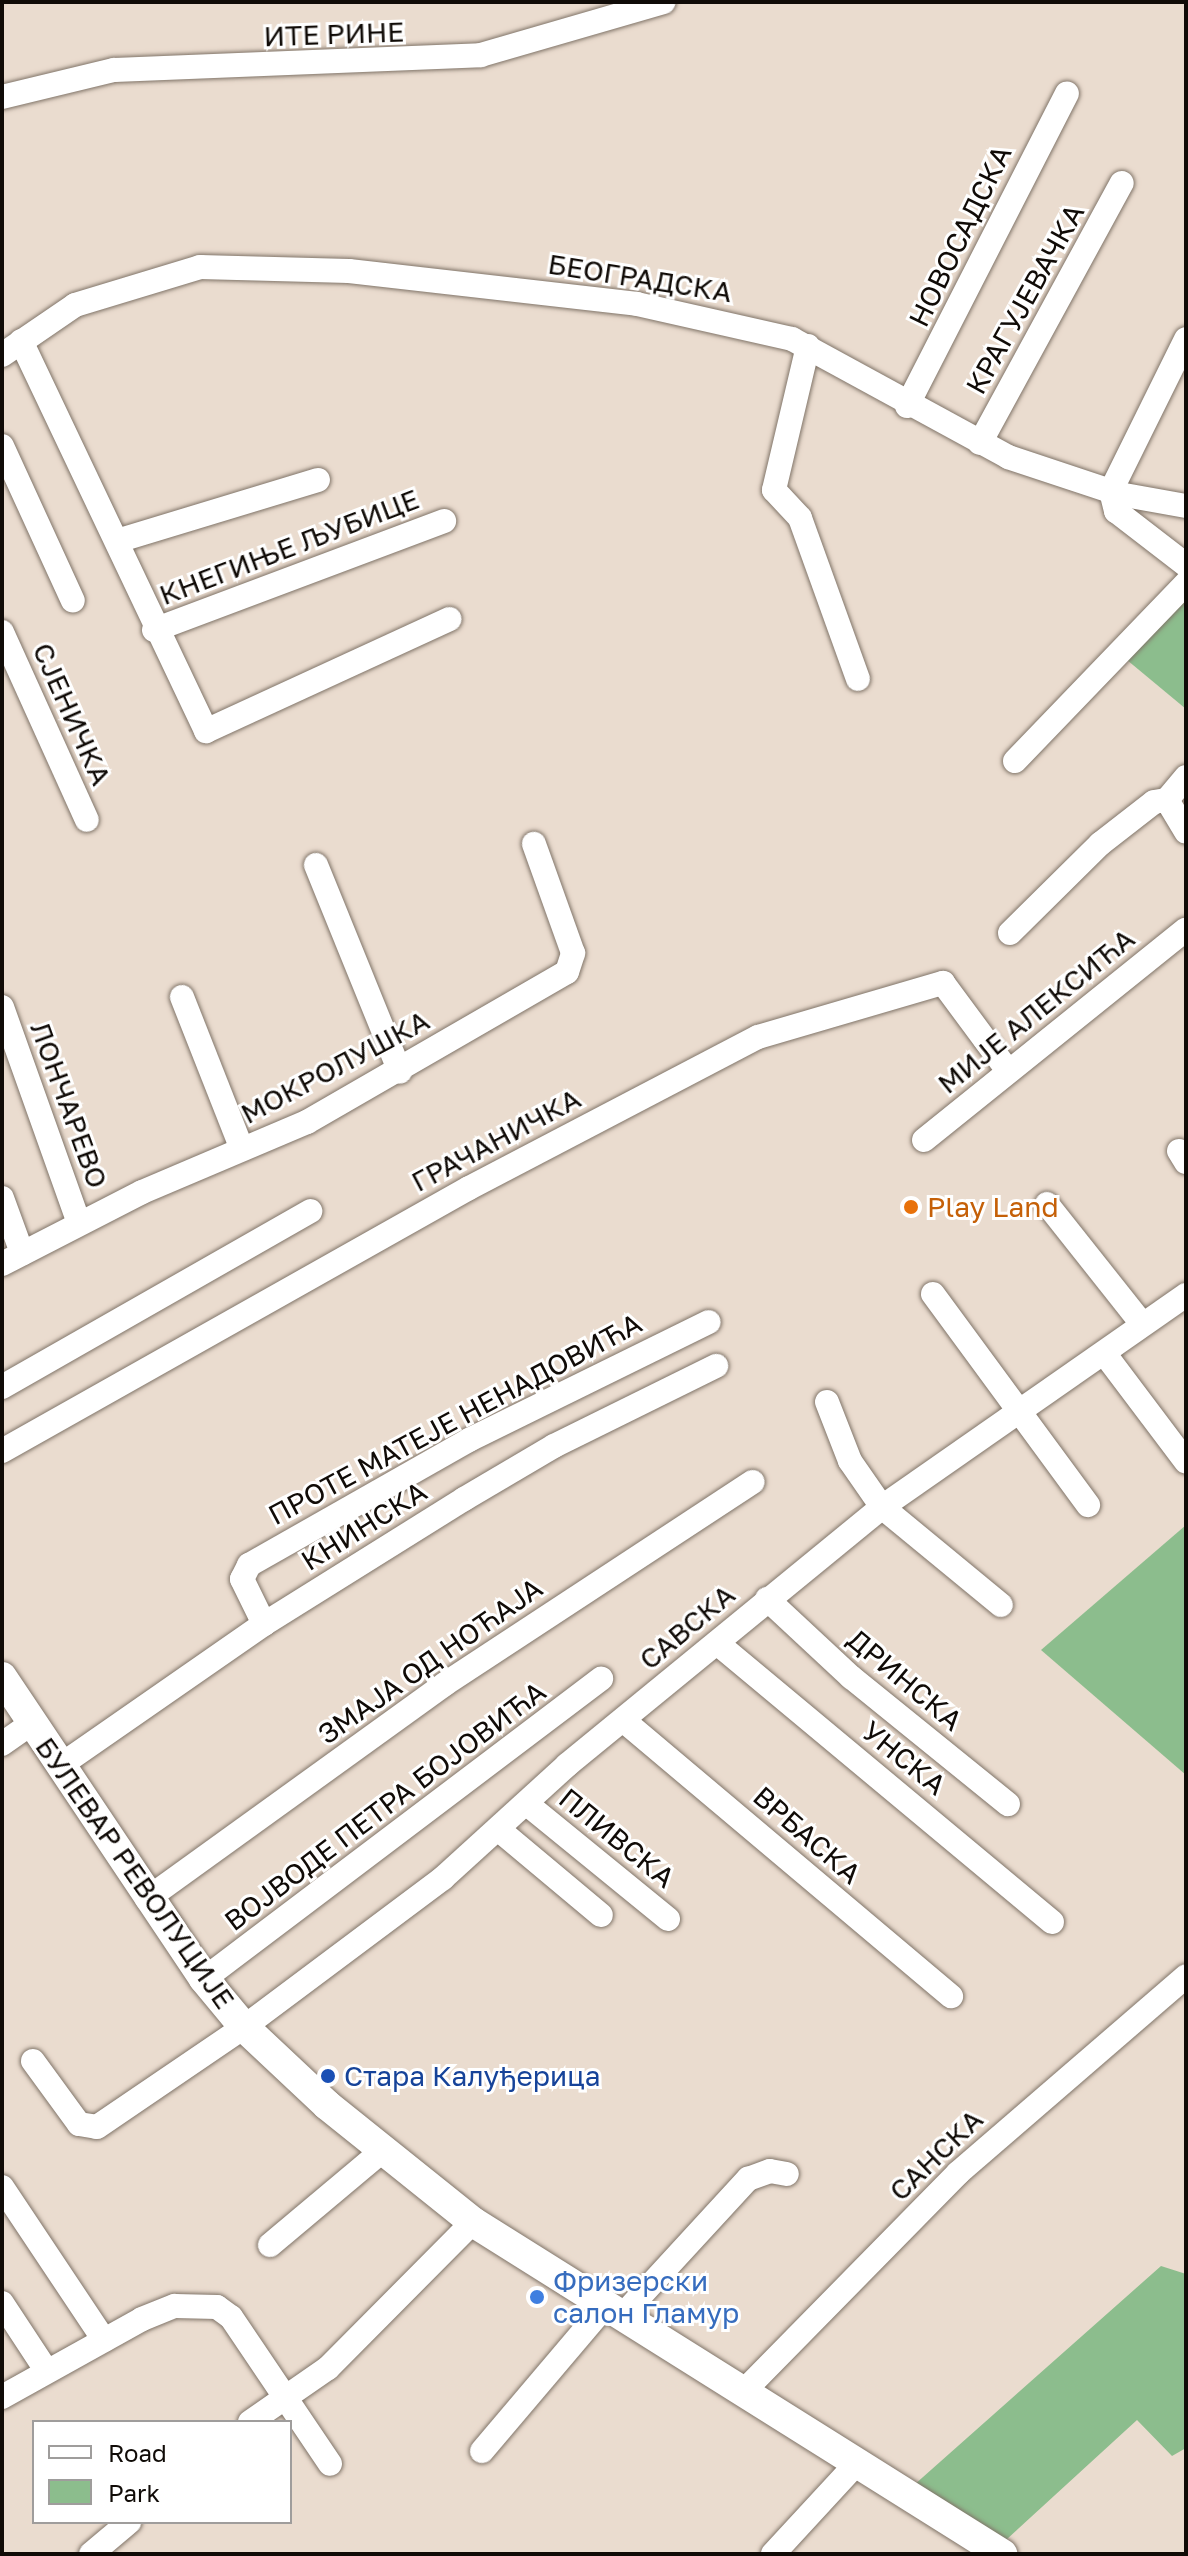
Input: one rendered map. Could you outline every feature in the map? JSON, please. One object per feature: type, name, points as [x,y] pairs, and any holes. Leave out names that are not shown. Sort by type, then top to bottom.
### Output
[{"type":"main road","name":"БУЛЕВАР РЕВОЛУЦИЈЕ","points":[[2,1677],[147,1899],[204,1979],[244,2027],[382,2151],[473,2222],[1002,2554]]},
{"type":"street","name":"ИТЕ РИНЕ","points":[[2,97],[114,70],[481,55],[663,2]]},
{"type":"street","name":"НОВОСАДСКА","points":[[907,406],[1067,94]]},
{"type":"street","name":"КРАГУЈЕВАЧКА","points":[[980,443],[1122,183]]},
{"type":"street","name":"БЕОГРАДСКА","points":[[12,348],[56,315],[129,285],[238,264],[637,304],[729,320],[808,346],[907,406],[980,443],[1111,491],[1186,506]]},
{"type":"street","points":[[1186,339],[1111,491],[1116,511],[1186,565]]},
{"type":"street","points":[[808,346],[774,490],[800,518],[858,679]]},
{"type":"street","name":"КНЕГИЊЕ ЉУБИЦЕ","points":[[12,348],[117,541],[154,630],[444,521]]},
{"type":"street","points":[[2,446],[73,601]]},
{"type":"street","points":[[117,541],[318,480]]},
{"type":"street","points":[[1015,761],[1186,583]]},
{"type":"street","points":[[154,630],[202,728],[211,732],[450,619]]},
{"type":"street","name":"СЈЕНИЧКА","points":[[2,632],[87,820]]},
{"type":"street","points":[[1010,933],[1100,844],[1154,802],[1167,800],[1186,777]]},
{"type":"street","points":[[1167,800],[1186,832]]},
{"type":"street","name":"МОКРОЛУШКА","points":[[12,1258],[79,1223],[242,1149],[400,1072],[573,964],[534,844]]},
{"type":"street","points":[[316,865],[400,1072]]},
{"type":"street","name":"МИЈЕ АЛЕКСИЋА","points":[[924,1140],[1186,929]]},
{"type":"street","name":"ГРАЧАНИЧКА","points":[[2,1451],[483,1180],[758,1037],[943,983],[1008,1071]]},
{"type":"street","points":[[182,997],[242,1149]]},
{"type":"street","name":"ЛОНЧАРЕВО","points":[[2,1007],[79,1223]]},
{"type":"street","points":[[2,1198],[12,1258]]},
{"type":"street","points":[[1047,1204],[1142,1324]]},
{"type":"street","points":[[2,1387],[310,1211]]},
{"type":"street","points":[[933,1294],[1088,1505]]},
{"type":"street","name":"САВСКА","points":[[244,2027],[498,1829],[767,1599],[882,1507],[1186,1295]]},
{"type":"street","name":"ПРОТЕ МАТЕЈЕ НЕНАДОВИЋА","points":[[264,1624],[242,1579],[249,1565],[441,1455],[709,1322]]},
{"type":"street","points":[[1104,1353],[1186,1462]]},
{"type":"street","name":"КНИНСКА","points":[[61,1765],[264,1624],[554,1446],[716,1366]]},
{"type":"street","points":[[827,1402],[850,1461],[882,1507],[1001,1605]]},
{"type":"street","name":"ЗМАЈА ОД НОЋАЈА","points":[[147,1899],[445,1684],[753,1482]]},
{"type":"street","name":"ДРИНСКА","points":[[767,1599],[851,1677],[1008,1804]]},
{"type":"street","name":"УНСКА","points":[[717,1643],[1052,1922]]},
{"type":"street","name":"ВОЈВОДЕ ПЕТРА БОЈОВИЋА","points":[[204,1979],[601,1679]]},
{"type":"street","name":"ВРБАСКА","points":[[623,1720],[951,1996]]},
{"type":"street","points":[[2,1744],[32,1723]]},
{"type":"street","name":"ПЛИВСКА","points":[[527,1804],[668,1919]]},
{"type":"street","points":[[498,1829],[601,1915]]},
{"type":"street","name":"САНСКА","points":[[743,2392],[958,2173],[1186,1976]]},
{"type":"street","name":"БУЛЕВАР РЕВОЛУЦИЈЕ","points":[[33,2061],[79,2124],[93,2128],[244,2027]]},
{"type":"street","points":[[270,2245],[382,2151]]},
{"type":"street","points":[[482,2451],[613,2312],[748,2179],[770,2171],[787,2174]]},
{"type":"street","points":[[2,2187],[104,2340]]},
{"type":"street","points":[[253,2420],[328,2368],[473,2222]]},
{"type":"street","points":[[2,2303],[46,2370]]},
{"type":"street","points":[[2,2397],[46,2370],[175,2306],[217,2307],[231,2317],[330,2464]]},
{"type":"street","points":[[773,2554],[857,2463]]},
{"type":"street","points":[[91,2554],[127,2524]]},
{"type":"green space","points":[[1186,595],[1186,709],[1127,660]]},
{"type":"green space","points":[[1186,1525],[1186,1775],[1041,1650]]},
{"type":"green space","points":[[1161,2266],[1186,2274],[1186,2448],[1172,2456],[1137,2420],[995,2550],[905,2493]]},
{"type":"place","name":"Play Land","points":[[911,1207]]},
{"type":"place","name":"Стара Калуђерица","points":[[328,2076]]},
{"type":"place","name":"Фризерски салон Гламур","points":[[537,2297]]}]
